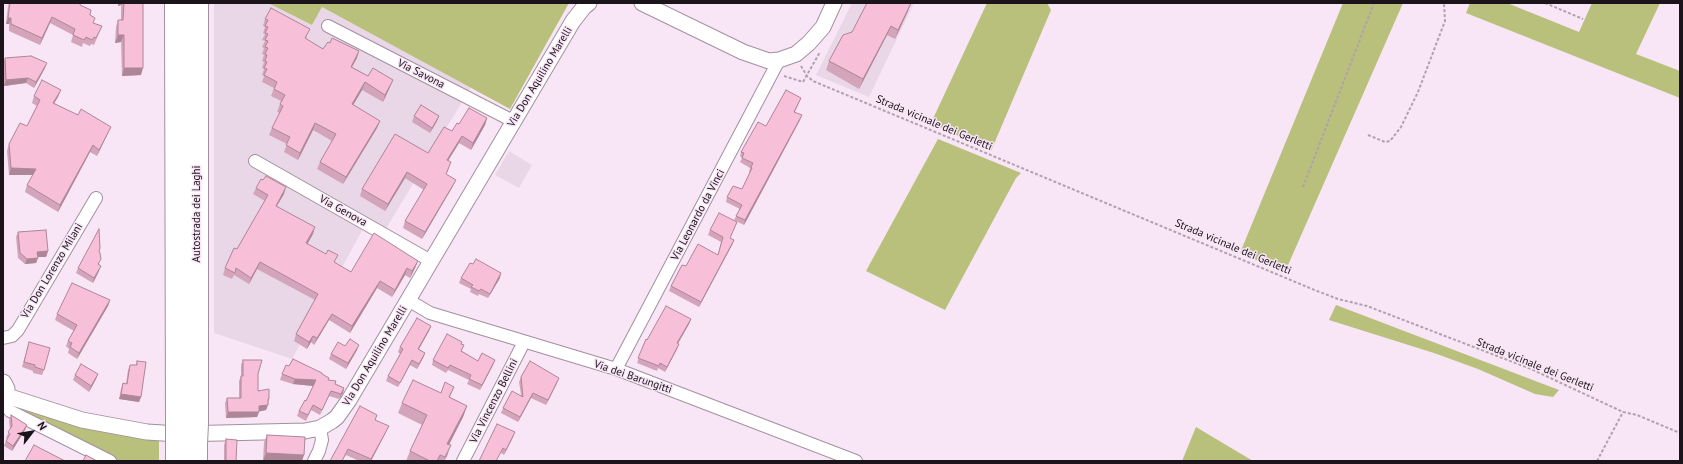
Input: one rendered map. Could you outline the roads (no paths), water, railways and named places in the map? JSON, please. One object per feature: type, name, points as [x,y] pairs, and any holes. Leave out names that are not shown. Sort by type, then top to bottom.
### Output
[{"type":"highway","name":"Autostrada dei Laghi","points":[[176,3],[187,443]]},
{"type":"highway","name":"Autostrada dei Laghi","points":[[187,443],[197,3]]},
{"type":"street","name":"Via Don Aquilino Marelli","points":[[3,394],[82,420],[147,432],[178,434],[305,432],[320,428],[338,417],[573,21],[589,3]]},
{"type":"street","points":[[642,3],[743,52],[769,61],[779,60],[796,54],[817,36],[834,3]]},
{"type":"street","name":"Via Savona","points":[[328,26],[513,121]]},
{"type":"street","name":"Via Leonardo da Vinci","points":[[616,369],[779,60]]},
{"type":"street","name":"Via Genova","points":[[255,161],[431,261]]},
{"type":"street","name":"Via Don Lorenzo Milani","points":[[3,338],[12,336],[18,330],[96,198]]},
{"type":"street","name":"Via dei Barungitti","points":[[408,300],[430,313],[616,369],[856,461]]},
{"type":"street","name":"Via Vincenzo Bellini","points":[[463,461],[524,342]]},
{"type":"street","name":"Via Don Aquilino Marelli","points":[[3,394],[10,410],[110,461]]},
{"type":"street","points":[[314,461],[322,440],[320,428]]}]
